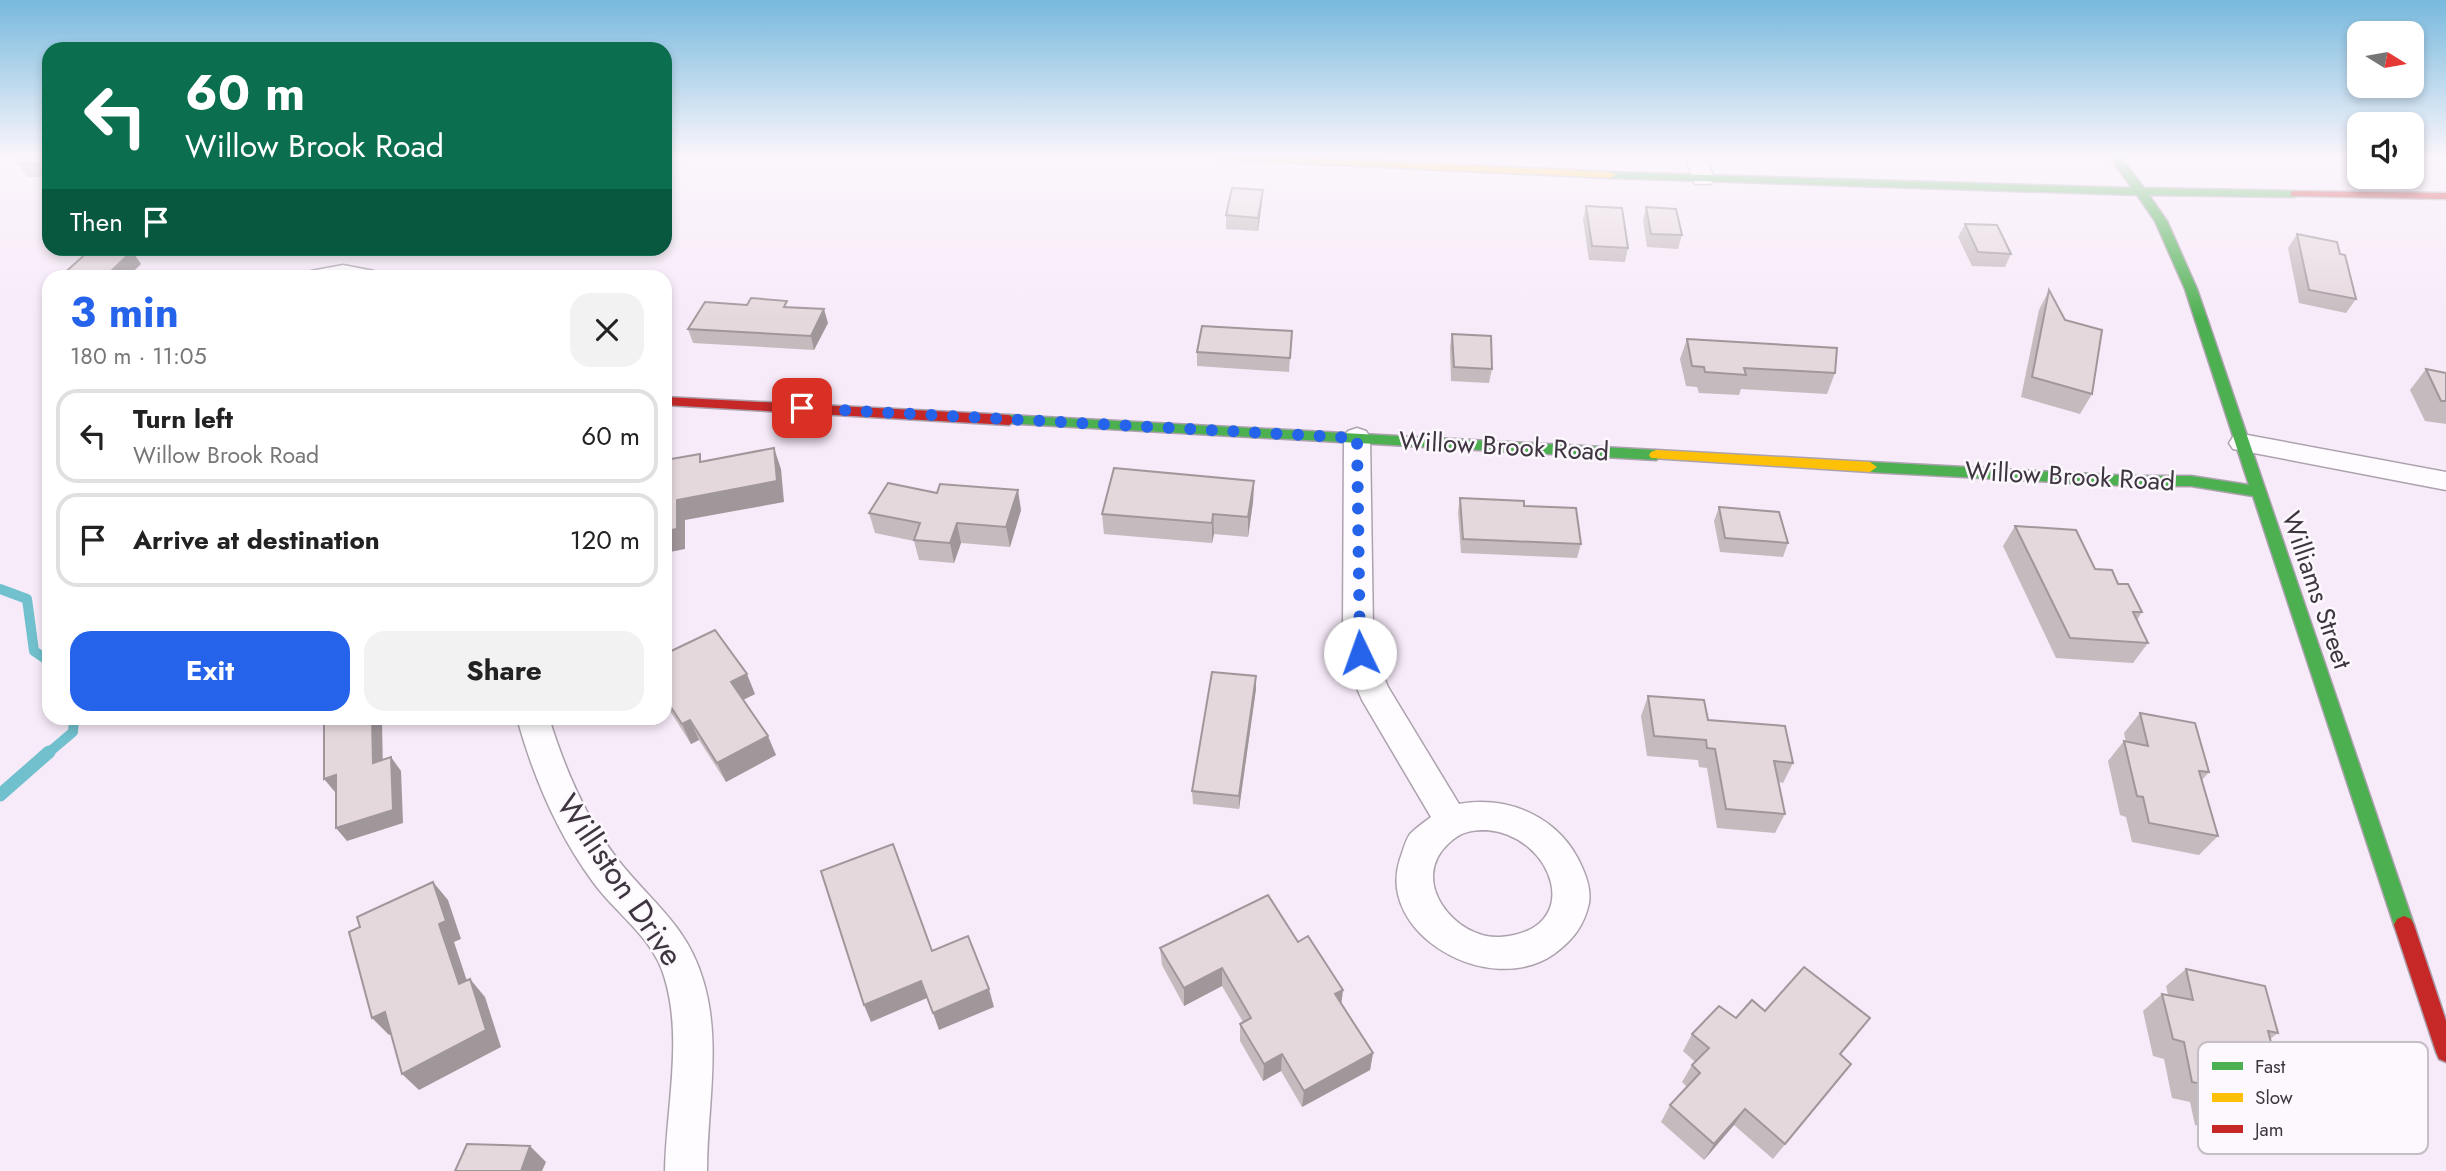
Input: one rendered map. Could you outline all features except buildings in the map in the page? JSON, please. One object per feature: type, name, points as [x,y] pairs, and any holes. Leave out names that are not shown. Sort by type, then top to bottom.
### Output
[{"type":"street","name":"Williams Street","points":[[2154,211],[2181,262],[2446,1052]]},
{"type":"street","name":"Willow Brook Road","points":[[672,401],[2118,480],[2191,481],[2259,492]]},
{"type":"street","points":[[1357,438],[1358,630],[1363,666],[1373,691],[1451,820]]},
{"type":"street","points":[[2242,443],[2446,481]]},
{"type":"street","name":"Williston Drive","points":[[535,725],[549,767],[583,836],[606,871],[675,953],[683,975],[692,1024],[686,1171]]},
{"type":"street","points":[[1470,815],[1511,819],[1546,840],[1560,856],[1568,873],[1571,892],[1569,910],[1561,927],[1548,940],[1530,950],[1490,953],[1450,938],[1433,924],[1414,891],[1412,873],[1416,856],[1424,841],[1451,820],[1470,815]]},
{"type":"waterway","points":[[0,589],[27,599],[34,651],[42,656]]},
{"type":"waterway","points":[[47,754],[73,732],[74,725]]},
{"type":"waterway","points":[[0,795],[49,752]]},
{"type":"traffic: fast","points":[[2154,211],[2161,221],[2191,289],[2404,925]]},
{"type":"traffic: fast","points":[[1009,420],[1656,455]]},
{"type":"traffic: fast","points":[[1870,467],[2132,481],[2191,481],[2259,492]]},
{"type":"traffic: slow","points":[[1656,455],[1870,467]]},
{"type":"traffic: jam","points":[[672,401],[1009,420]]},
{"type":"traffic: jam","points":[[2404,925],[2446,1052]]},
{"type":"route","points":[[802,408],[1357,438],[1360,653]]}]
